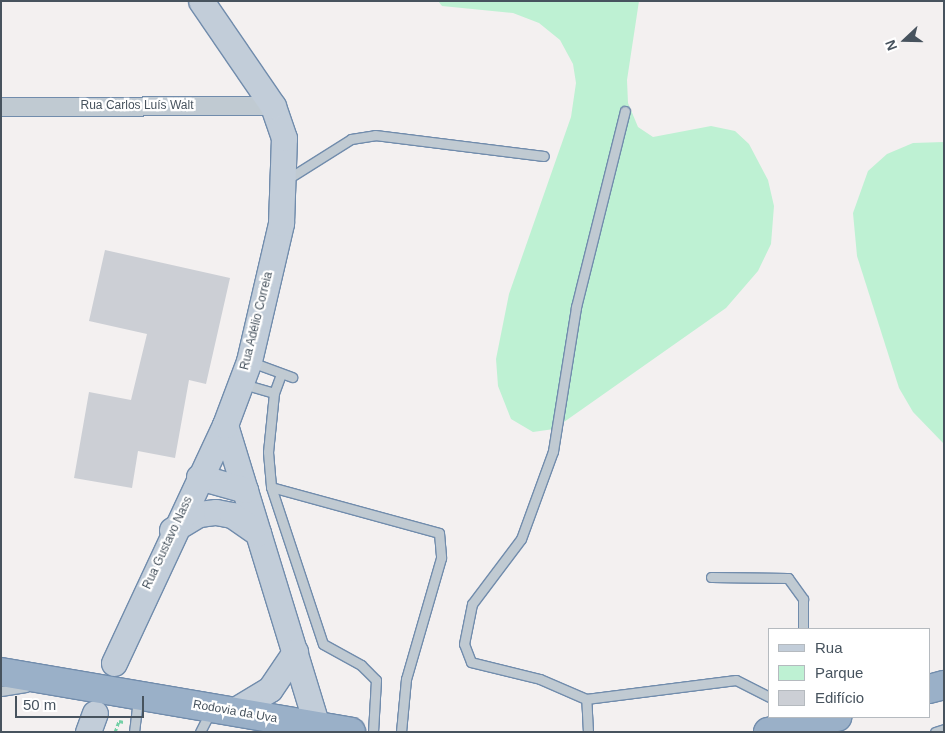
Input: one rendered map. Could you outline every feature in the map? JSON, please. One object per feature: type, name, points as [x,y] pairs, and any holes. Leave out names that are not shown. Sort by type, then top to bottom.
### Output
[{"type":"highway","name":"Rodovia da Uva","points":[[1,672],[351,732]]},
{"type":"highway","points":[[930,690],[944,685]]},
{"type":"highway","points":[[768,732],[821,718]]},
{"type":"main road","name":"Rua Adélio Correia","points":[[201,1],[273,106],[284,138],[281,223],[245,372],[225,425]]},
{"type":"main road","name":"Rua Gustavo Nass","points":[[114,663],[172,530],[225,425]]},
{"type":"main road","points":[[225,425],[317,725]]},
{"type":"main road","points":[[199,477],[245,490]]},
{"type":"main road","points":[[199,477],[232,515],[258,533]]},
{"type":"main road","points":[[172,530],[200,514],[232,515]]},
{"type":"main road","points":[[222,710],[270,689],[295,652]]},
{"type":"street","name":"Rua Carlos Luís Walt","points":[[1,107],[273,106]]},
{"type":"lane","points":[[626,111],[576,307],[552,451],[521,539],[472,604],[464,644],[472,662],[540,679],[586,699],[736,680],[768,696]]},
{"type":"lane","points":[[282,183],[351,139],[375,134],[544,156]]},
{"type":"lane","points":[[245,372],[281,374],[292,377]]},
{"type":"lane","points":[[245,372],[274,393]]},
{"type":"lane","points":[[281,374],[274,393],[268,452],[271,486],[319,634],[327,650],[361,666],[376,680],[373,732]]},
{"type":"lane","points":[[271,486],[434,530],[442,539],[406,680],[401,732]]},
{"type":"lane","points":[[711,577],[788,578],[803,599],[803,628]]},
{"type":"lane","points":[[1,691],[60,682]]},
{"type":"lane","points":[[134,732],[138,694]]},
{"type":"lane","points":[[586,699],[588,732]]},
{"type":"lane","points":[[200,732],[222,710]]},
{"type":"lane","points":[[935,732],[944,728]]},
{"type":"green space","points":[[438,1],[639,1],[627,80],[628,103],[638,127],[653,137],[711,126],[735,131],[749,144],[768,180],[774,206],[771,244],[758,271],[726,308],[554,429],[533,432],[511,419],[498,386],[496,359],[509,294],[571,117],[576,83],[573,64],[560,40],[539,23],[513,13],[442,6]]},
{"type":"green space","points":[[944,142],[944,444],[913,412],[899,388],[857,256],[853,213],[868,171],[887,154],[913,143]]},
{"type":"building","points":[[105,250],[230,278],[206,384],[189,380],[175,458],[138,451],[132,488],[74,478],[89,392],[131,400],[147,334],[89,321]]}]
